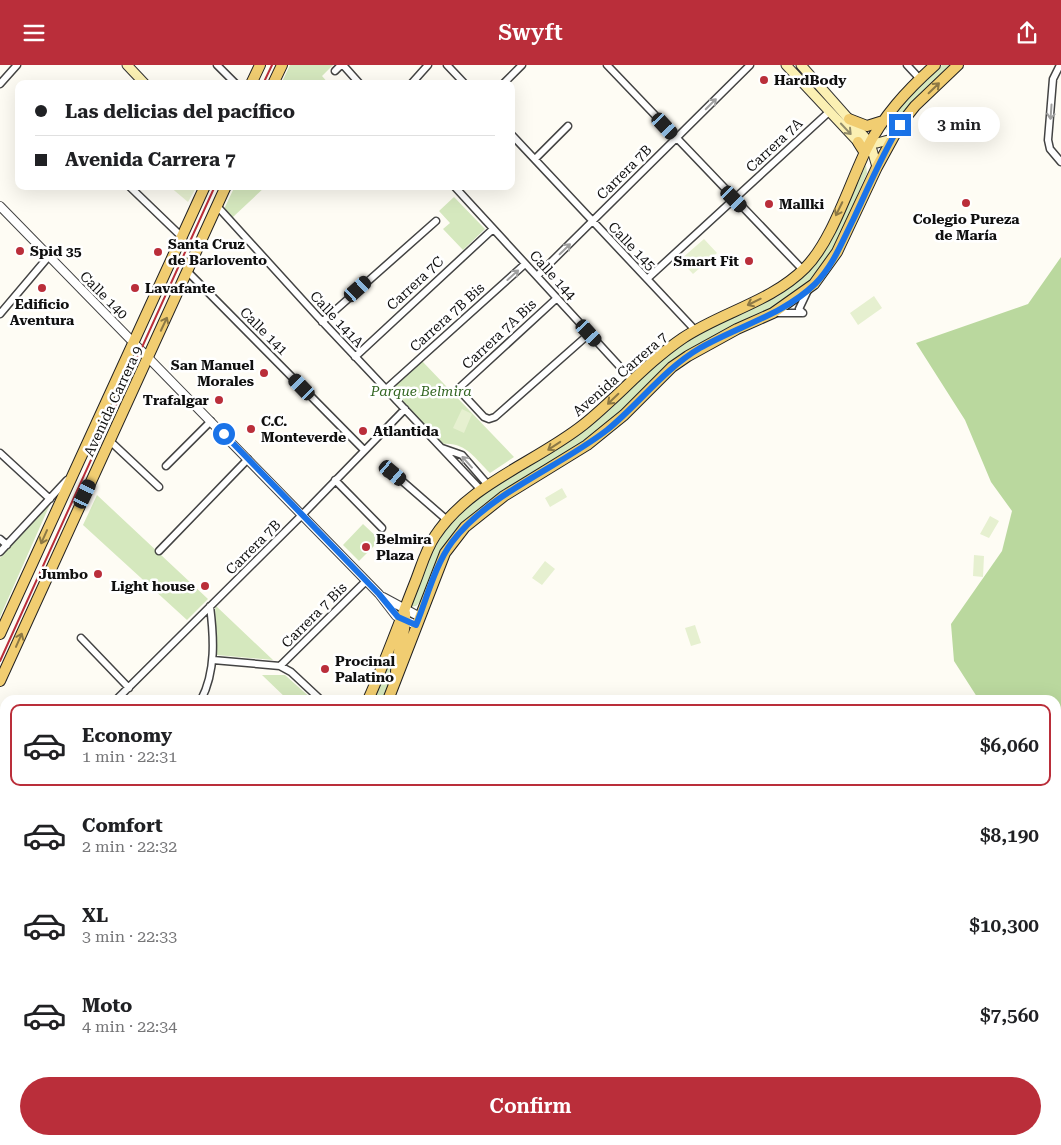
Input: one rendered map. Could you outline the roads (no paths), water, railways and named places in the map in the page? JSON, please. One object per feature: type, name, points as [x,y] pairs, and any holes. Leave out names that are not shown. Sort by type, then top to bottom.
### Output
[{"type":"main road","points":[[127,65],[141,80]]},
{"type":"main road","points":[[253,80],[260,65]]},
{"type":"main road","points":[[276,80],[282,65]]},
{"type":"main road","points":[[786,65],[858,142],[868,148]]},
{"type":"main road","points":[[801,65],[849,119],[868,148],[876,170]]},
{"type":"main road","name":"Avenida Carrera 7","points":[[370,695],[403,616],[428,548],[447,520],[484,487],[564,439],[607,405],[664,352],[695,330],[768,295],[803,270],[820,247],[883,120],[920,79],[936,65]]},
{"type":"main road","name":"Avenida Carrera 7","points":[[390,695],[448,548],[465,527],[484,510],[587,445],[624,415],[672,367],[737,329],[773,313],[808,290],[833,260],[892,139],[915,106],[958,65]]},
{"type":"main road","points":[[849,119],[867,126],[883,120]]},
{"type":"main road","points":[[868,148],[892,139]]},
{"type":"main road","points":[[861,163],[871,165],[876,170]]},
{"type":"main road","name":"Avenida Carrera 9","points":[[0,634],[183,238],[203,190]]},
{"type":"main road","name":"Avenida Carrera 9","points":[[0,681],[224,190]]},
{"type":"main road","points":[[396,679],[396,658],[405,633],[403,616]]},
{"type":"street","points":[[0,84],[17,65]]},
{"type":"street","points":[[217,65],[232,80]]},
{"type":"street","points":[[334,71],[342,65],[356,80]]},
{"type":"street","points":[[415,80],[428,65]]},
{"type":"street","points":[[447,65],[461,80]]},
{"type":"street","points":[[507,80],[522,65]]},
{"type":"street","points":[[607,65],[803,270]]},
{"type":"street","name":"Carrera 7B","points":[[537,276],[750,65]]},
{"type":"street","points":[[907,65],[920,79]]},
{"type":"street","points":[[1060,65],[1053,79],[1048,140],[1050,149],[1061,162]]},
{"type":"street","name":"Carrera 7A","points":[[648,279],[830,111]]},
{"type":"street","points":[[535,159],[568,126]]},
{"type":"street","name":"Calle 145","points":[[515,138],[695,330]]},
{"type":"street","points":[[133,190],[183,238]]},
{"type":"street","name":"Calle 144","points":[[458,190],[632,381]]},
{"type":"street","name":"Calle 140","points":[[0,206],[379,594],[403,616],[418,621]]},
{"type":"street","name":"Calle 141A","points":[[217,206],[440,448],[484,487]]},
{"type":"street","points":[[322,322],[436,221]]},
{"type":"street","name":"Carrera 7C","points":[[355,357],[493,229]]},
{"type":"street","points":[[0,314],[49,256]]},
{"type":"street","name":"Carrera 7B Bis","points":[[386,389],[526,264]]},
{"type":"street","name":"Calle 141","points":[[188,271],[364,450]]},
{"type":"street","points":[[773,313],[803,313],[799,309],[808,290]]},
{"type":"street","name":"Carrera 7A Bis","points":[[556,298],[458,389],[484,417],[490,419],[495,417],[589,333]]},
{"type":"street","name":"Carrera 7B","points":[[121,695],[405,409]]},
{"type":"street","points":[[166,466],[211,421]]},
{"type":"street","points":[[110,441],[159,487]]},
{"type":"street","name":"Calle 141A","points":[[440,448],[462,455],[484,487]]},
{"type":"street","points":[[0,453],[50,499]]},
{"type":"street","points":[[158,551],[248,459]]},
{"type":"street","points":[[387,473],[393,473],[447,520]]},
{"type":"street","points":[[0,552],[73,474]]},
{"type":"street","points":[[335,480],[382,528]]},
{"type":"street","points":[[0,539],[7,545]]},
{"type":"street","name":"Carrera 7 Bis","points":[[280,666],[366,581]]},
{"type":"street","points":[[203,695],[208,684],[213,660],[210,606]]},
{"type":"street","name":"Calle 140","points":[[403,616],[418,621]]},
{"type":"street","points":[[81,639],[129,688]]},
{"type":"street","points":[[213,660],[280,666],[292,673],[316,695]]},
{"type":"railway","points":[[265,80],[272,65]]},
{"type":"railway","points":[[0,661],[213,190]]},
{"type":"place","name":"HardBody","points":[[764,80]]},
{"type":"place","name":"Colegio Pureza de María","points":[[966,203]]},
{"type":"place","name":"Mallki","points":[[769,204]]},
{"type":"place","name":"Spid 35","points":[[20,251]]},
{"type":"place","name":"Santa Cruz de Barlovento","points":[[158,252]]},
{"type":"place","name":"Smart Fit","points":[[749,261]]},
{"type":"place","name":"Edificio Aventura","points":[[42,288]]},
{"type":"place","name":"Lavafante","points":[[135,288]]},
{"type":"place","name":"San Manuel Morales","points":[[264,373]]},
{"type":"place","name":"Trafalgar","points":[[219,400]]},
{"type":"place","name":"C.C. Monteverde","points":[[251,429]]},
{"type":"place","name":"Atlantida","points":[[363,431]]},
{"type":"place","name":"Belmira Plaza","points":[[366,547]]},
{"type":"place","name":"Jumbo","points":[[98,574]]},
{"type":"place","name":"Light house","points":[[205,586]]},
{"type":"place","name":"Procinal Palatino","points":[[325,669]]},
{"type":"park label","name":"Parque Belmira","points":[[421,391]]}]
